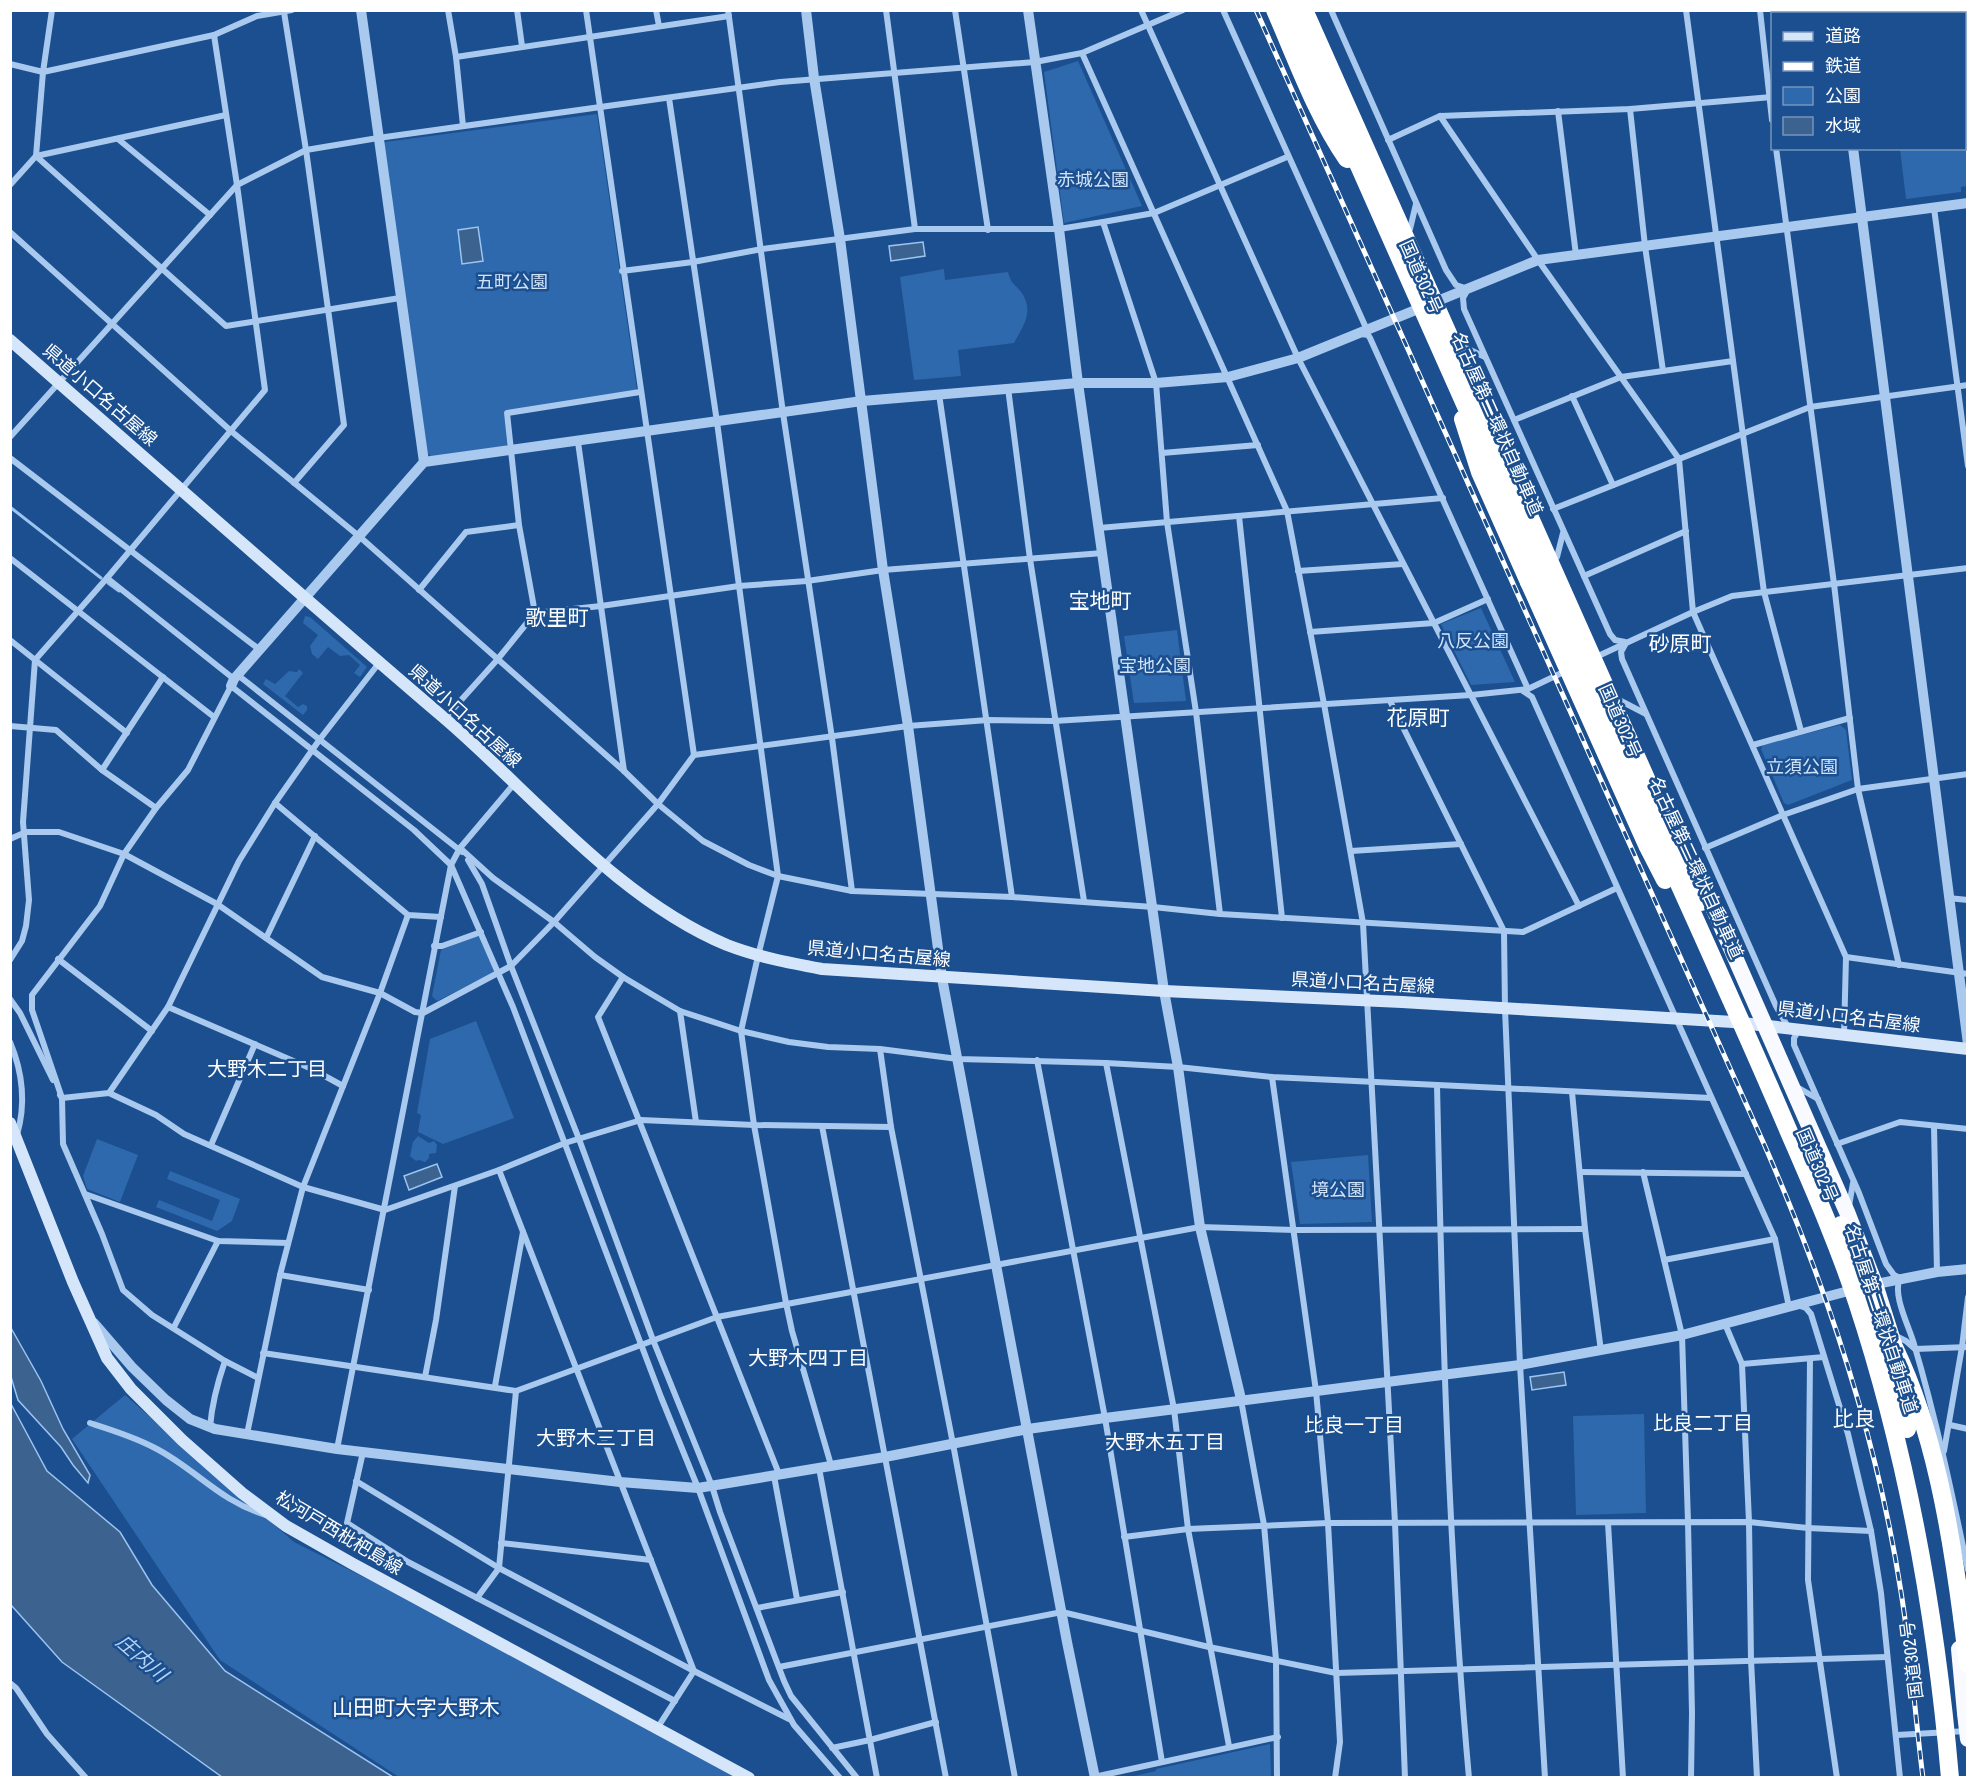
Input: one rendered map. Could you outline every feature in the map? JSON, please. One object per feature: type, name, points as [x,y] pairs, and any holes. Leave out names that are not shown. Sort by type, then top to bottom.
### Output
[{"type":"highway","points":[[1275,10],[1324,119],[1347,159]]},
{"type":"highway","name":"国道302号","points":[[1281,10],[1801,1176],[1846,1292],[1879,1394],[1905,1498],[1926,1614],[1943,1778]]},
{"type":"highway","name":"名古屋第二環状自動車道","points":[[1290,10],[1645,808],[1726,984],[1836,1244],[1857,1302],[1887,1399],[1910,1495],[1924,1565],[1938,1658],[1950,1778]]},
{"type":"highway","name":"名古屋第二環状自動車道","points":[[1304,10],[1786,1095],[1853,1252],[1901,1402],[1936,1560],[1951,1664],[1961,1778]]},
{"type":"highway","name":"国道302号","points":[[1313,10],[1766,1026],[1847,1212],[1875,1284],[1892,1334],[1927,1466],[1944,1542],[1956,1619],[1968,1739]]},
{"type":"highway","points":[[1463,419],[1480,472],[1648,847],[1690,927],[1726,984]]},
{"type":"highway","points":[[1870,1302],[1907,1374],[1926,1435],[1950,1539],[1968,1664]]},
{"type":"main road","name":"県道小口名古屋線","points":[[10,340],[304,599],[445,718],[604,865],[684,924],[727,945],[758,956],[822,969],[1164,991],[1733,1022],[1968,1049]]},
{"type":"main road","name":"松河戸西枇杷島線","points":[[10,1123],[86,1314],[107,1358],[131,1389],[182,1440],[242,1494],[295,1531],[749,1778]]},
{"type":"street","points":[[36,156],[43,72],[52,10]]},
{"type":"street","points":[[10,64],[43,72],[214,35],[257,13],[292,10]]},
{"type":"street","points":[[361,10],[424,462]]},
{"type":"street","points":[[448,10],[456,57],[463,126]]},
{"type":"street","points":[[517,10],[522,46]]},
{"type":"street","points":[[10,839],[24,833],[59,832],[124,854],[217,904],[322,977],[380,993],[415,1012],[423,1013],[511,966],[554,922],[658,804],[694,755],[622,272],[586,10]]},
{"type":"street","points":[[656,10],[659,26]]},
{"type":"street","points":[[806,10],[814,78],[840,239],[883,570],[908,726],[942,978],[1094,1777],[1278,1737]]},
{"type":"street","points":[[886,10],[915,229]]},
{"type":"street","points":[[955,10],[987,230]]},
{"type":"street","points":[[1028,10],[1102,553],[1200,1227],[1241,1399],[1264,1525],[1276,1660],[1278,1778]]},
{"type":"street","points":[[1141,10],[1298,358],[1579,906]]},
{"type":"street","points":[[10,437],[237,185],[306,150],[814,78],[964,69],[1035,62],[1082,53],[1183,10]]},
{"type":"street","points":[[1223,10],[1362,332],[1370,338],[1443,498],[1525,690],[1532,697],[1775,1239],[1793,1306]]},
{"type":"street","points":[[1331,10],[1452,281],[1468,289]]},
{"type":"street","points":[[1686,10],[1764,592],[1801,731]]},
{"type":"street","points":[[1388,140],[1440,116],[1630,109],[1771,97],[1760,10]]},
{"type":"street","points":[[284,12],[306,150],[344,425],[294,483]]},
{"type":"street","points":[[456,57],[729,13],[783,413],[832,738],[852,891]]},
{"type":"street","points":[[10,960],[22,941],[29,900],[24,833],[35,660],[265,390],[214,35]]},
{"type":"street","points":[[1082,53],[1287,511],[1324,704],[1364,923],[1395,1522],[1405,1778]]},
{"type":"street","points":[[669,98],[717,422],[778,876],[741,1030],[754,1125],[786,1303],[831,1465]]},
{"type":"street","points":[[1630,109],[1645,246],[1663,371]]},
{"type":"street","points":[[1558,111],[1576,255]]},
{"type":"street","points":[[10,185],[36,156],[226,116]]},
{"type":"street","points":[[1440,116],[1538,260],[1679,459],[1693,612],[1846,957],[1844,1035]]},
{"type":"street","points":[[118,139],[210,215]]},
{"type":"street","points":[[1776,150],[1834,584],[1858,789],[1899,965]]},
{"type":"street","points":[[1853,150],[1948,898],[1963,973],[1968,1044]]},
{"type":"street","points":[[36,156],[226,326],[400,298]]},
{"type":"street","points":[[622,272],[762,249],[915,229],[1059,229],[1102,222],[1154,213],[1287,157]]},
{"type":"street","points":[[258,1378],[225,1361],[152,1315],[123,1290],[63,1144],[62,1098],[32,1010],[32,995],[100,906],[124,854],[156,808],[188,770],[234,680],[424,462],[862,401],[1078,383],[1156,383],[1227,377],[1298,358],[1538,260],[1968,203]]},
{"type":"street","points":[[1410,229],[1416,204]]},
{"type":"street","points":[[1934,208],[1968,466]]},
{"type":"street","points":[[1102,222],[1156,383],[1167,522],[1196,712],[1220,914]]},
{"type":"street","points":[[10,232],[231,431],[360,537],[624,771],[658,804],[703,841],[749,865],[778,876],[852,891],[1084,901],[1220,914],[1523,932],[1617,888]]},
{"type":"street","points":[[1468,289],[1463,298],[1464,309],[1553,509],[1610,634],[1616,640],[1626,642]]},
{"type":"street","points":[[1464,347],[1485,357]]},
{"type":"street","points":[[1514,420],[1621,377],[1733,361]]},
{"type":"street","points":[[1553,509],[1810,407],[1968,385]]},
{"type":"street","points":[[1008,388],[1030,559],[1084,901]]},
{"type":"street","points":[[535,613],[519,525],[507,413],[640,392]]},
{"type":"street","points":[[939,394],[1012,897]]},
{"type":"street","points":[[1572,396],[1613,485]]},
{"type":"street","points":[[578,442],[624,771]]},
{"type":"street","points":[[1162,453],[1258,446]]},
{"type":"street","points":[[10,458],[261,651]]},
{"type":"street","points":[[1099,528],[1443,498]]},
{"type":"street","points":[[1239,516],[1282,918]]},
{"type":"street","points":[[419,590],[466,532],[519,525]]},
{"type":"street","points":[[1557,557],[1562,538],[1561,526]]},
{"type":"street","points":[[1584,576],[1686,531]]},
{"type":"street","points":[[445,718],[535,613],[883,570],[1102,553]]},
{"type":"street","points":[[10,558],[214,717]]},
{"type":"street","points":[[1298,571],[1403,564]]},
{"type":"street","points":[[694,755],[908,726],[988,720],[1054,721],[1525,690],[1601,656],[1626,642],[1732,596],[1968,568]]},
{"type":"street","points":[[107,578],[234,680],[312,750],[414,830],[451,864],[500,972],[641,1345],[698,1488],[769,1680],[791,1720],[840,1778]]},
{"type":"street","points":[[1310,632],[1434,623],[1488,599]]},
{"type":"street","points":[[10,640],[127,733]]},
{"type":"street","points":[[1626,642],[1620,656],[1776,1006],[1795,1029],[1794,1045],[1853,1180],[1886,1263],[1894,1275],[1900,1278]]},
{"type":"street","points":[[109,1093],[168,1007],[239,861],[275,803],[320,739],[380,663]]},
{"type":"street","points":[[102,770],[163,677]]},
{"type":"street","points":[[234,680],[320,739],[460,848],[493,878],[554,922],[595,957],[623,977],[680,1011],[741,1030],[789,1042],[828,1047],[880,1049],[958,1059],[1106,1063],[1178,1067],[1272,1077],[1711,1098]]},
{"type":"street","points":[[1390,700],[1504,931],[1505,1009],[1520,1365],[1545,1778]]},
{"type":"street","points":[[1621,701],[1646,714]]},
{"type":"street","points":[[1753,745],[1850,718]]},
{"type":"street","points":[[10,726],[56,730],[102,770],[156,808]]},
{"type":"street","points":[[1705,848],[1783,815],[1858,789],[1968,774]]},
{"type":"street","points":[[337,1449],[451,864],[460,848],[514,784]]},
{"type":"street","points":[[275,803],[408,915],[441,917]]},
{"type":"street","points":[[266,938],[315,836]]},
{"type":"street","points":[[1351,851],[1461,844]]},
{"type":"street","points":[[460,848],[482,884],[653,1340],[712,1486],[791,1696],[857,1778]]},
{"type":"street","points":[[1948,898],[1968,900]]},
{"type":"street","points":[[247,1434],[280,1275],[303,1187],[380,993],[408,915]]},
{"type":"street","points":[[434,946],[442,946],[481,932]]},
{"type":"street","points":[[1846,957],[1963,973]]},
{"type":"street","points":[[58,959],[152,1031]]},
{"type":"street","points":[[623,977],[598,1017],[777,1475],[797,1599]]},
{"type":"street","points":[[10,999],[20,1013],[62,1098]]},
{"type":"street","points":[[168,1007],[312,1069],[343,1086]]},
{"type":"street","points":[[680,1011],[696,1122]]},
{"type":"street","points":[[10,1042],[18,1060],[21,1078],[23,1115],[16,1137]]},
{"type":"street","points":[[211,1145],[255,1044]]},
{"type":"street","points":[[880,1049],[891,1127],[1015,1778]]},
{"type":"street","points":[[1036,1060],[1105,1418],[1162,1762]]},
{"type":"street","points":[[1106,1063],[1174,1409],[1188,1529],[1229,1746]]},
{"type":"street","points":[[1272,1077],[1316,1391],[1328,1523],[1340,1742],[1335,1778]]},
{"type":"street","points":[[1437,1085],[1451,1522],[1459,1670],[1469,1778]]},
{"type":"street","points":[[1792,1085],[1818,1099]]},
{"type":"street","points":[[1572,1092],[1585,1229],[1601,1351]]},
{"type":"street","points":[[62,1098],[109,1093],[156,1115],[184,1134],[303,1187],[385,1210],[500,1170],[565,1143],[640,1120],[754,1125],[891,1127]]},
{"type":"street","points":[[1837,1144],[1899,1122],[1968,1129]]},
{"type":"street","points":[[822,1126],[946,1778]]},
{"type":"street","points":[[1934,1126],[1937,1272]]},
{"type":"street","points":[[500,1170],[693,1671]]},
{"type":"street","points":[[1580,1172],[1746,1174]]},
{"type":"street","points":[[1643,1172],[1682,1335],[1688,1522],[1691,1778]]},
{"type":"street","points":[[1847,1212],[1854,1186],[1853,1180]]},
{"type":"street","points":[[425,1377],[436,1320],[455,1186]]},
{"type":"street","points":[[85,1194],[218,1241],[288,1243]]},
{"type":"street","points":[[263,1353],[516,1390],[717,1317],[1200,1227],[1295,1230],[1585,1229]]},
{"type":"street","points":[[495,1386],[523,1231]]},
{"type":"street","points":[[1664,1260],[1775,1239]]},
{"type":"street","points":[[174,1327],[218,1241]]},
{"type":"street","points":[[86,1314],[132,1367],[166,1400],[190,1419],[210,1427],[337,1449],[620,1482],[698,1488],[885,1457],[1028,1429],[1241,1399],[1520,1365],[1682,1335],[1900,1278],[1968,1269]]},
{"type":"street","points":[[280,1275],[369,1290]]},
{"type":"street","points":[[1900,1278],[1897,1291],[1944,1454],[1964,1536],[1968,1570]]},
{"type":"street","points":[[1944,1454],[1965,1347],[1968,1297]]},
{"type":"street","points":[[1793,1306],[1806,1308],[1811,1314],[1848,1434],[1871,1531],[1881,1593],[1900,1778]]},
{"type":"street","points":[[1725,1324],[1742,1364],[1757,1778]]},
{"type":"street","points":[[1892,1334],[1915,1349],[1965,1347]]},
{"type":"street","points":[[1742,1364],[1824,1357]]},
{"type":"street","points":[[1810,1359],[1808,1580],[1837,1777]]},
{"type":"street","points":[[210,1427],[213,1395],[225,1361]]},
{"type":"street","points":[[477,1598],[499,1568],[516,1390]]},
{"type":"street","points":[[90,1423],[131,1436],[156,1448],[221,1495],[248,1510],[275,1518]]},
{"type":"street","points":[[1950,1425],[1968,1429]]},
{"type":"street","points":[[363,1452],[347,1522],[408,1562],[675,1701]]},
{"type":"street","points":[[819,1468],[877,1778]]},
{"type":"street","points":[[356,1481],[499,1568],[791,1720]]},
{"type":"street","points":[[1124,1537],[1188,1529],[1395,1522],[1749,1522],[1871,1531]]},
{"type":"street","points":[[1608,1523],[1623,1778]]},
{"type":"street","points":[[501,1543],[651,1560]]},
{"type":"street","points":[[757,1608],[843,1592]]},
{"type":"street","points":[[779,1667],[1062,1612],[1209,1647],[1336,1673],[1887,1657]]},
{"type":"street","points":[[658,1727],[693,1671]]},
{"type":"street","points":[[10,1683],[16,1688],[47,1734],[86,1778]]},
{"type":"street","points":[[832,1748],[936,1722]]},
{"type":"street","points":[[1897,1736],[1968,1731]]},
{"type":"green space","name":"赤城公園","points":[[1078,61],[1142,206],[1064,223],[1044,72]]},
{"type":"green space","points":[[1966,87],[1968,96],[1967,186],[1961,187],[1961,192],[1906,199],[1900,150],[1966,150]]},
{"type":"green space","name":"五町公園","points":[[597,114],[637,390],[504,412],[506,447],[434,458],[425,452],[383,147],[385,142]]},
{"type":"green space","points":[[944,269],[945,280],[1008,272],[1025,299],[1026,318],[1014,343],[958,350],[961,376],[914,380],[900,277]]},
{"type":"green space","name":"八反公園","points":[[1481,608],[1515,682],[1471,685],[1441,624]]},
{"type":"green space","points":[[305,616],[310,617],[367,667],[360,677],[354,673],[360,665],[349,655],[340,656],[328,647],[318,659],[312,654],[310,646],[318,635],[303,623]]},
{"type":"green space","name":"宝地公園","points":[[1177,630],[1186,701],[1134,703],[1124,636]]},
{"type":"green space","points":[[299,669],[303,673],[285,696],[298,707],[303,704],[307,706],[303,715],[263,684],[266,679],[275,684],[289,671],[297,672]]},
{"type":"green space","name":"立須公園","points":[[1840,725],[1846,730],[1852,780],[1788,805],[1784,803],[1761,749],[1763,745]]},
{"type":"green space","points":[[479,935],[496,972],[437,1001],[432,996],[441,950]]},
{"type":"green space","points":[[476,1021],[514,1118],[443,1144],[418,1132],[421,1115],[417,1113],[430,1039]]},
{"type":"green space","points":[[418,1136],[429,1143],[434,1141],[437,1145],[436,1153],[429,1154],[425,1162],[416,1161],[410,1156],[413,1142]]},
{"type":"green space","points":[[97,1139],[138,1155],[120,1202],[87,1189],[83,1176]]},
{"type":"green space","name":"境公園","points":[[1368,1155],[1372,1222],[1300,1224],[1291,1162]]},
{"type":"green space","points":[[170,1171],[240,1199],[232,1221],[217,1231],[156,1207],[159,1200],[212,1221],[220,1200],[167,1179]]},
{"type":"green space","points":[[125,1395],[294,1542],[521,1656],[736,1777],[399,1777],[220,1660],[72,1439]]},
{"type":"green space","points":[[1644,1414],[1646,1513],[1576,1515],[1573,1416]]},
{"type":"green space","points":[[1270,1744],[1271,1777],[1130,1777],[1156,1771],[1156,1769]]},
{"type":"water","points":[[478,227],[483,261],[462,264],[458,230]]},
{"type":"water","points":[[923,242],[925,256],[891,261],[889,246]]},
{"type":"water","points":[[437,1164],[442,1177],[409,1190],[404,1176]]},
{"type":"water","points":[[11,1328],[41,1381],[63,1429],[90,1475],[88,1483],[61,1447],[18,1400],[11,1377]]},
{"type":"water","points":[[1564,1372],[1566,1385],[1532,1390],[1530,1377]]},
{"type":"water","name":"庄内川","points":[[11,1404],[47,1471],[120,1532],[152,1585],[225,1671],[393,1777],[222,1777],[62,1662],[11,1605]]},
{"type":"waterway","points":[[10,507],[101,578]]},
{"type":"waterway","points":[[108,583],[119,591]]},
{"type":"railway","points":[[1256,10],[1764,1144],[1809,1253],[1864,1420],[1891,1534],[1904,1615],[1923,1778]]},
{"type":"district","name":"宝地町","points":[[1100,601]]},
{"type":"district","name":"歌里町","points":[[557,618]]},
{"type":"district","name":"砂原町","points":[[1680,644]]},
{"type":"district","name":"花原町","points":[[1418,718]]},
{"type":"district","name":"大野木二丁目","points":[[267,1069]]},
{"type":"district","name":"大野木四丁目","points":[[808,1358]]},
{"type":"district","name":"比良","points":[[1854,1419]]},
{"type":"district","name":"比良二丁目","points":[[1703,1423]]},
{"type":"district","name":"比良一丁目","points":[[1354,1425]]},
{"type":"district","name":"大野木三丁目","points":[[596,1438]]},
{"type":"district","name":"大野木五丁目","points":[[1165,1442]]},
{"type":"district","name":"山田町大字大野木","points":[[416,1708]]}]
